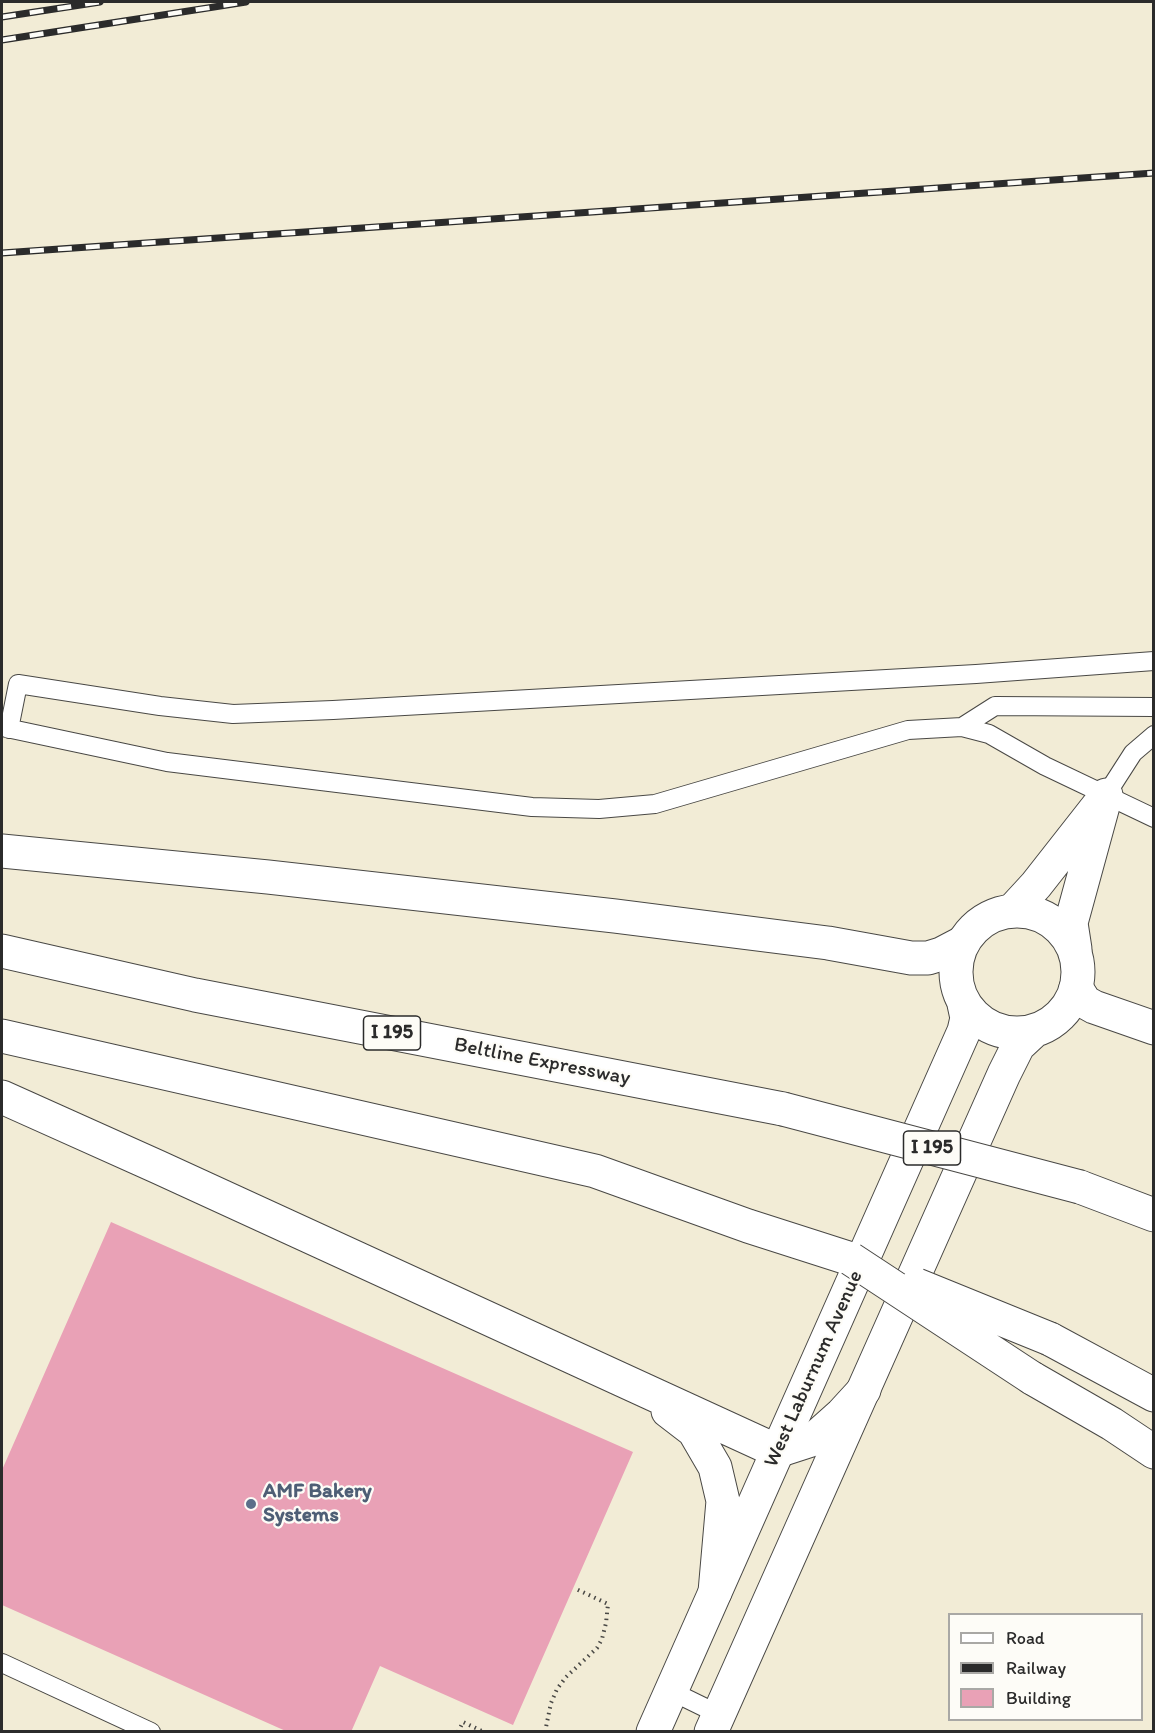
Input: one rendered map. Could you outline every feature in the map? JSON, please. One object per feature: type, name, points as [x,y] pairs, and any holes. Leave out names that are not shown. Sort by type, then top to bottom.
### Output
[{"type":"main road","points":[[1013,910],[1043,876],[1106,795]]},
{"type":"main road","points":[[714,1723],[1004,1074],[1018,1046],[1033,1032],[1052,1022],[1067,1007],[1076,988],[1078,968],[1071,923],[1106,795]]},
{"type":"main road","points":[[2,851],[268,877],[615,916],[828,943],[911,958],[927,958],[941,954],[962,943],[975,926],[993,915],[1013,910],[1033,912],[1051,920],[1065,933],[1075,949]]},
{"type":"main road","name":"West Laburnum Avenue","points":[[653,1731],[777,1451],[856,1262],[964,1031],[967,1018],[956,985],[955,964],[962,943]]},
{"type":"main road","name":"Beltline Expressway","points":[[2,951],[195,995],[783,1109],[1080,1186]]},
{"type":"main road","points":[[1076,988],[1085,1002],[1094,1007],[1154,1028]]},
{"type":"main road","points":[[964,1004],[977,1019],[993,1029],[1013,1034],[1033,1032]]},
{"type":"main road","points":[[2,1036],[595,1171],[856,1262],[1050,1339],[1154,1395]]},
{"type":"main road","points":[[2,1097],[777,1451],[814,1439],[843,1414],[864,1390]]},
{"type":"main road","points":[[1080,1186],[1154,1201]]},
{"type":"main road","points":[[1080,1186],[1154,1215]]},
{"type":"main road","points":[[856,1262],[1032,1378],[1112,1424],[1154,1452]]},
{"type":"main road","points":[[633,1385],[694,1431],[714,1467],[723,1501],[715,1592]]},
{"type":"lane","points":[[1154,661],[964,675],[345,710],[233,714],[160,706],[18,684],[5,728],[167,762],[532,807],[599,809],[655,804],[908,730],[962,727],[989,734],[1045,766],[1154,818]]},
{"type":"lane","points":[[962,727],[995,706],[1154,707]]},
{"type":"lane","points":[[1106,795],[1133,753],[1154,735]]},
{"type":"lane","points":[[2,1663],[151,1731]]},
{"type":"lane","points":[[671,1691],[714,1723]]},
{"type":"path","points":[[545,1731],[551,1703],[557,1689],[566,1677],[597,1648],[606,1623],[608,1604],[574,1588]]},
{"type":"path","points":[[458,1731],[463,1722],[484,1731]]},
{"type":"building","points":[[111,1222],[633,1452],[513,1725],[380,1666],[351,1732],[288,1732],[2,1605],[2,1470]]},
{"type":"railway","points":[[2,17],[100,2]]},
{"type":"railway","points":[[2,40],[246,2]]},
{"type":"railway","points":[[2,253],[1154,173]]},
{"type":"place","name":"AMF Bakery Systems","points":[[251,1504]]}]
